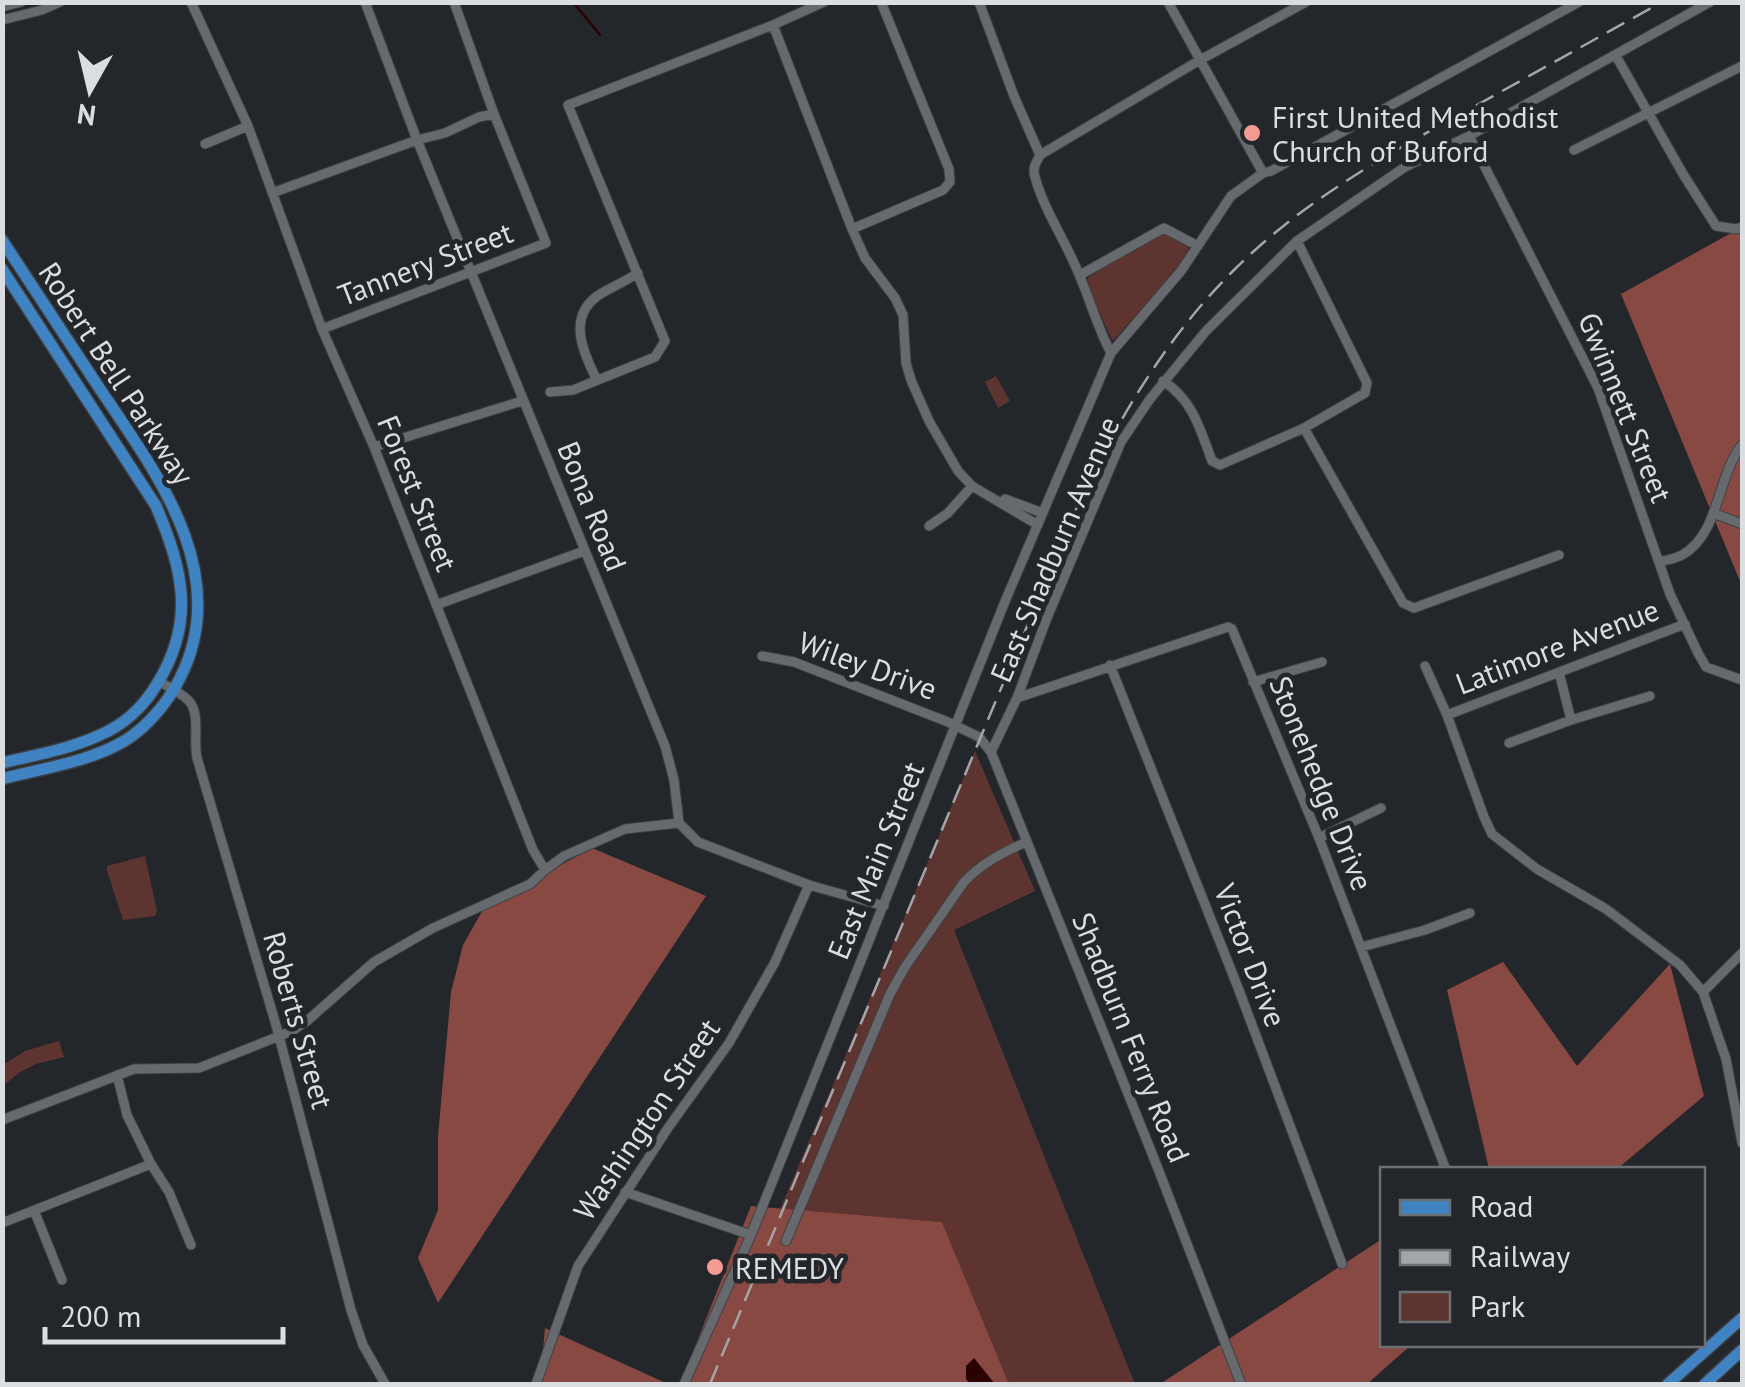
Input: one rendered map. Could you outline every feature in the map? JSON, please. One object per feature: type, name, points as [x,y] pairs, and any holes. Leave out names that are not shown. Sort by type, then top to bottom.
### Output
[{"type":"main road","name":"Robert Bell Parkway","points":[[2,240],[170,498],[192,560],[198,617],[191,654],[174,690],[144,726],[126,740],[88,756],[2,779]]},
{"type":"main road","name":"Robert Bell Parkway","points":[[2,269],[156,506],[171,543],[181,586],[182,614],[177,643],[159,681],[149,698],[130,716],[102,734],[2,763]]},
{"type":"main road","points":[[1668,1384],[1742,1318]]},
{"type":"main road","points":[[1705,1384],[1742,1350]]},
{"type":"street","points":[[2,7],[21,2]]},
{"type":"street","points":[[2,20],[60,2]]},
{"type":"street","name":"Forest Street","points":[[191,2],[248,126],[322,329],[374,447],[533,850],[545,870]]},
{"type":"street","name":"Bona Road","points":[[366,2],[470,272],[665,746],[679,823]]},
{"type":"street","points":[[272,193],[494,114],[454,2]]},
{"type":"street","points":[[550,392],[572,390],[655,356],[665,341],[568,105],[824,2]]},
{"type":"street","points":[[852,229],[944,190],[950,182],[949,169],[881,2]]},
{"type":"street","points":[[1168,2],[1263,173]]},
{"type":"street","points":[[1111,354],[1034,175],[1040,155],[1306,2]]},
{"type":"street","name":"East Main Street","points":[[684,1384],[751,1235],[1038,524],[1111,354],[1181,271],[1230,196],[1263,173],[1579,2]]},
{"type":"street","name":"East Shadburn Avenue","points":[[991,752],[1122,442],[1163,381],[1206,330],[1297,241],[1405,167],[1469,136],[1710,2]]},
{"type":"street","points":[[981,3],[1040,155]]},
{"type":"street","points":[[773,25],[852,229],[902,315],[906,362],[923,408],[958,471],[972,486],[1038,524]]},
{"type":"street","points":[[1616,56],[1716,226],[1742,227]]},
{"type":"street","points":[[1574,150],[1742,66]]},
{"type":"street","name":"Tannery Street","points":[[322,329],[546,244],[494,114]]},
{"type":"street","points":[[206,144],[248,126]]},
{"type":"street","name":"Gwinnett Street","points":[[1469,136],[1598,388],[1670,594],[1706,667],[1742,680]]},
{"type":"street","points":[[1080,275],[1164,228],[1198,246]]},
{"type":"street","points":[[1163,381],[1178,391],[1188,405],[1212,461],[1220,465],[1304,428],[1365,394],[1367,384],[1297,241]]},
{"type":"street","points":[[597,380],[580,342],[587,304],[638,274]]},
{"type":"street","points":[[374,447],[522,401]]},
{"type":"street","points":[[1304,428],[1408,606],[1414,608],[1559,554]]},
{"type":"street","points":[[1659,562],[1680,557],[1692,548],[1713,513],[1732,459],[1742,445]]},
{"type":"street","points":[[930,526],[972,486]]},
{"type":"street","points":[[988,494],[1043,513]]},
{"type":"street","points":[[1713,513],[1742,524]]},
{"type":"street","points":[[436,605],[584,551]]},
{"type":"street","name":"Latimore Avenue","points":[[1447,715],[1686,624]]},
{"type":"street","name":"Stonehedge Drive","points":[[1017,698],[1228,627],[1232,629],[1319,838],[1445,1167]]},
{"type":"street","name":"Wiley Drive","points":[[762,656],[794,662],[956,725]]},
{"type":"street","points":[[1253,682],[1322,662]]},
{"type":"street","name":"Victor Drive","points":[[1110,665],[1342,1264]]},
{"type":"street","points":[[1425,666],[1492,834],[1537,869],[1620,920],[1680,965],[1703,992],[1726,1059],[1742,1143]]},
{"type":"street","points":[[1559,672],[1571,720]]},
{"type":"street","points":[[159,681],[174,690]]},
{"type":"street","name":"Roberts Street","points":[[174,690],[186,697],[197,716],[197,758],[279,1036],[351,1310],[363,1346],[385,1384]]},
{"type":"street","points":[[1508,743],[1650,696]]},
{"type":"street","points":[[956,725],[979,737],[991,752]]},
{"type":"street","name":"Shadburn Ferry Road","points":[[991,752],[1241,1384]]},
{"type":"street","points":[[1319,838],[1381,808]]},
{"type":"street","points":[[2,1120],[134,1069],[199,1068],[292,1031],[374,962],[433,928],[530,884],[564,856],[625,830],[679,823],[698,842],[809,885],[884,906]]},
{"type":"street","points":[[786,1241],[904,967],[964,882],[985,862],[1026,842]]},
{"type":"street","name":"Washington Street","points":[[536,1384],[578,1266],[729,1042],[775,962],[809,885]]},
{"type":"street","points":[[1361,947],[1470,913]]},
{"type":"street","points":[[1703,992],[1742,954]]},
{"type":"street","points":[[117,1075],[128,1116],[169,1192],[191,1245]]},
{"type":"street","points":[[2,1222],[151,1164]]},
{"type":"street","points":[[625,1192],[751,1235]]},
{"type":"street","points":[[34,1210],[62,1280]]},
{"type":"green space","points":[[1166,231],[1186,242],[1189,248],[1165,284],[1112,340],[1086,283],[1091,272]]},
{"type":"green space","points":[[996,376],[1010,401],[998,408],[985,382]]},
{"type":"green space","points":[[975,751],[1035,891],[954,930],[1135,1384],[1009,1384],[942,1222],[780,1209]]},
{"type":"green space","points":[[145,856],[157,911],[155,916],[123,920],[107,866]]},
{"type":"green space","points":[[59,1041],[64,1057],[36,1064],[3,1086],[3,1065],[25,1051]]},
{"type":"shaded area","points":[[1742,227],[1742,586],[1621,294]]},
{"type":"shaded area","points":[[592,848],[706,896],[438,1303],[418,1258],[438,1210],[438,1136],[451,992],[463,945],[485,906]]},
{"type":"shaded area","points":[[1503,962],[1577,1066],[1670,964],[1704,1096],[1619,1167],[1489,1167],[1447,990]]},
{"type":"shaded area","points":[[751,1206],[942,1222],[1009,1384],[680,1384]]},
{"type":"shaded area","points":[[1380,1240],[1380,1347],[1409,1347],[1367,1384],[1160,1384]]},
{"type":"shaded area","points":[[545,1328],[668,1384],[540,1384]]},
{"type":"shaded area","points":[[974,1358],[995,1384],[970,1384],[966,1366]]},
{"type":"waterway","points":[[573,2],[600,35]]},
{"type":"railway","points":[[710,1384],[1082,495],[1168,347],[1235,269],[1317,201],[1406,144],[1662,2]]},
{"type":"place","name":"First United Methodist Church of Buford","points":[[1252,133]]},
{"type":"place","name":"REMEDY","points":[[715,1267]]}]
